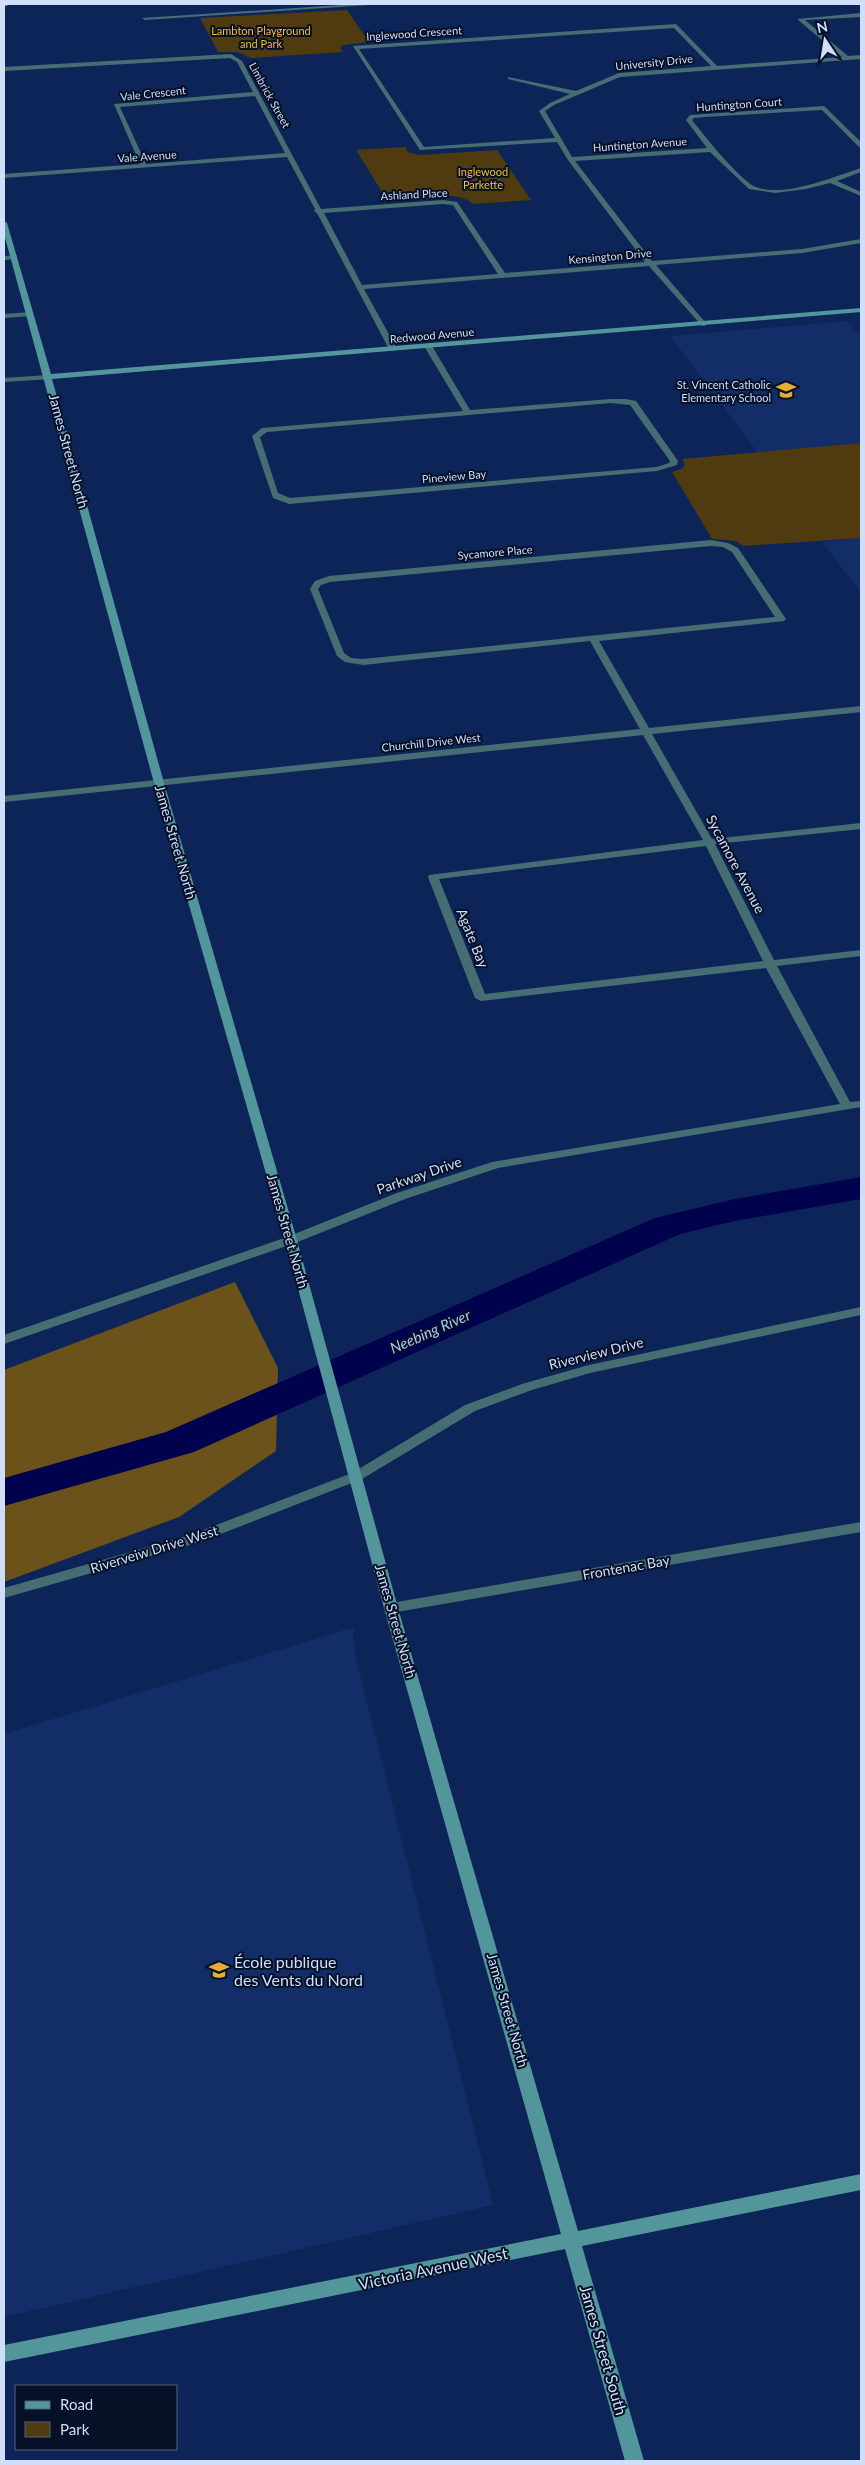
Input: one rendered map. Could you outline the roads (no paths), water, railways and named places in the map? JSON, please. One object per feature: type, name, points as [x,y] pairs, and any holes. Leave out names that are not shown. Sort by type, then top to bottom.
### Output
[{"type":"street","points":[[4,5],[8,4]]},
{"type":"street","points":[[145,18],[293,6],[381,4]]},
{"type":"street","points":[[847,58],[800,19],[861,15]]},
{"type":"street","name":"Inglewood Crescent","points":[[557,140],[422,149],[355,47],[676,26],[715,67]]},
{"type":"street","name":"Limbrick Street","points":[[4,69],[231,56],[239,61],[291,155],[317,211],[393,349]]},
{"type":"street","name":"University Drive","points":[[702,324],[651,264],[570,159],[542,112],[552,104],[574,93],[619,75],[861,57]]},
{"type":"street","points":[[510,78],[574,93]]},
{"type":"street","name":"Vale Crescent","points":[[144,166],[116,105],[256,94]]},
{"type":"street","name":"Huntington Court","points":[[861,146],[824,108],[692,116],[689,120],[712,150],[751,188],[758,191],[783,191],[830,181],[861,170]]},
{"type":"street","name":"Huntington Avenue","points":[[570,159],[712,150]]},
{"type":"street","name":"Vale Avenue","points":[[4,176],[291,155]]},
{"type":"street","points":[[830,181],[861,194]]},
{"type":"street","name":"Ashland Place","points":[[317,211],[443,202],[455,203],[503,276]]},
{"type":"street","name":"James Street North","points":[[4,223],[159,783],[310,1306],[392,1608],[573,2238]]},
{"type":"street","name":"Kensington Drive","points":[[359,286],[802,251],[861,241]]},
{"type":"street","points":[[4,258],[14,257]]},
{"type":"street","name":"Redwood Avenue","points":[[4,380],[861,310]]},
{"type":"street","points":[[4,316],[30,314]]},
{"type":"street","points":[[428,346],[468,413]]},
{"type":"street","name":"Pineview Bay","points":[[626,401],[633,403],[674,461],[673,465],[668,468],[289,501],[276,496],[274,493],[256,436],[265,430],[468,413],[626,401]]},
{"type":"street","name":"Sycamore Place","points":[[711,543],[725,545],[735,550],[781,619],[593,639],[363,662],[348,660],[340,654],[314,589],[318,583],[329,579],[711,543]]},
{"type":"street","name":"Sycamore Avenue","points":[[593,639],[709,842],[770,964],[846,1105]]},
{"type":"street","name":"Churchill Drive West","points":[[4,798],[861,709]]},
{"type":"street","points":[[709,842],[861,826]]},
{"type":"street","name":"Agate Bay","points":[[709,842],[433,877],[481,998],[770,964]]},
{"type":"street","points":[[770,964],[861,953]]},
{"type":"street","name":"Parkway Drive","points":[[4,1340],[291,1240],[401,1196],[496,1165],[861,1104]]},
{"type":"street","name":"Riverview Drive","points":[[357,1476],[470,1408],[527,1387],[589,1369],[861,1311]]},
{"type":"street","name":"Riverveiw Drive West","points":[[4,1593],[195,1539],[357,1476]]},
{"type":"street","name":"Frontenac Bay","points":[[392,1608],[861,1527]]},
{"type":"street","name":"Victoria Avenue West","points":[[4,2354],[418,2272],[573,2238],[861,2182]]},
{"type":"street","name":"James Street South","points":[[573,2238],[635,2461]]},
{"type":"waterway","name":"Neebing River","points":[[4,1492],[180,1442],[668,1226],[735,1210],[861,1188]]},
{"type":"place","name":"St. Vincent Catholic Elementary School","points":[[786,390]]},
{"type":"place","name":"École publique des Vents du Nord","points":[[219,1970]]},
{"type":"park label","name":"Lambton Playground and Park","points":[[261,36]]},
{"type":"park label","name":"Inglewood Parkette","points":[[483,177]]}]
